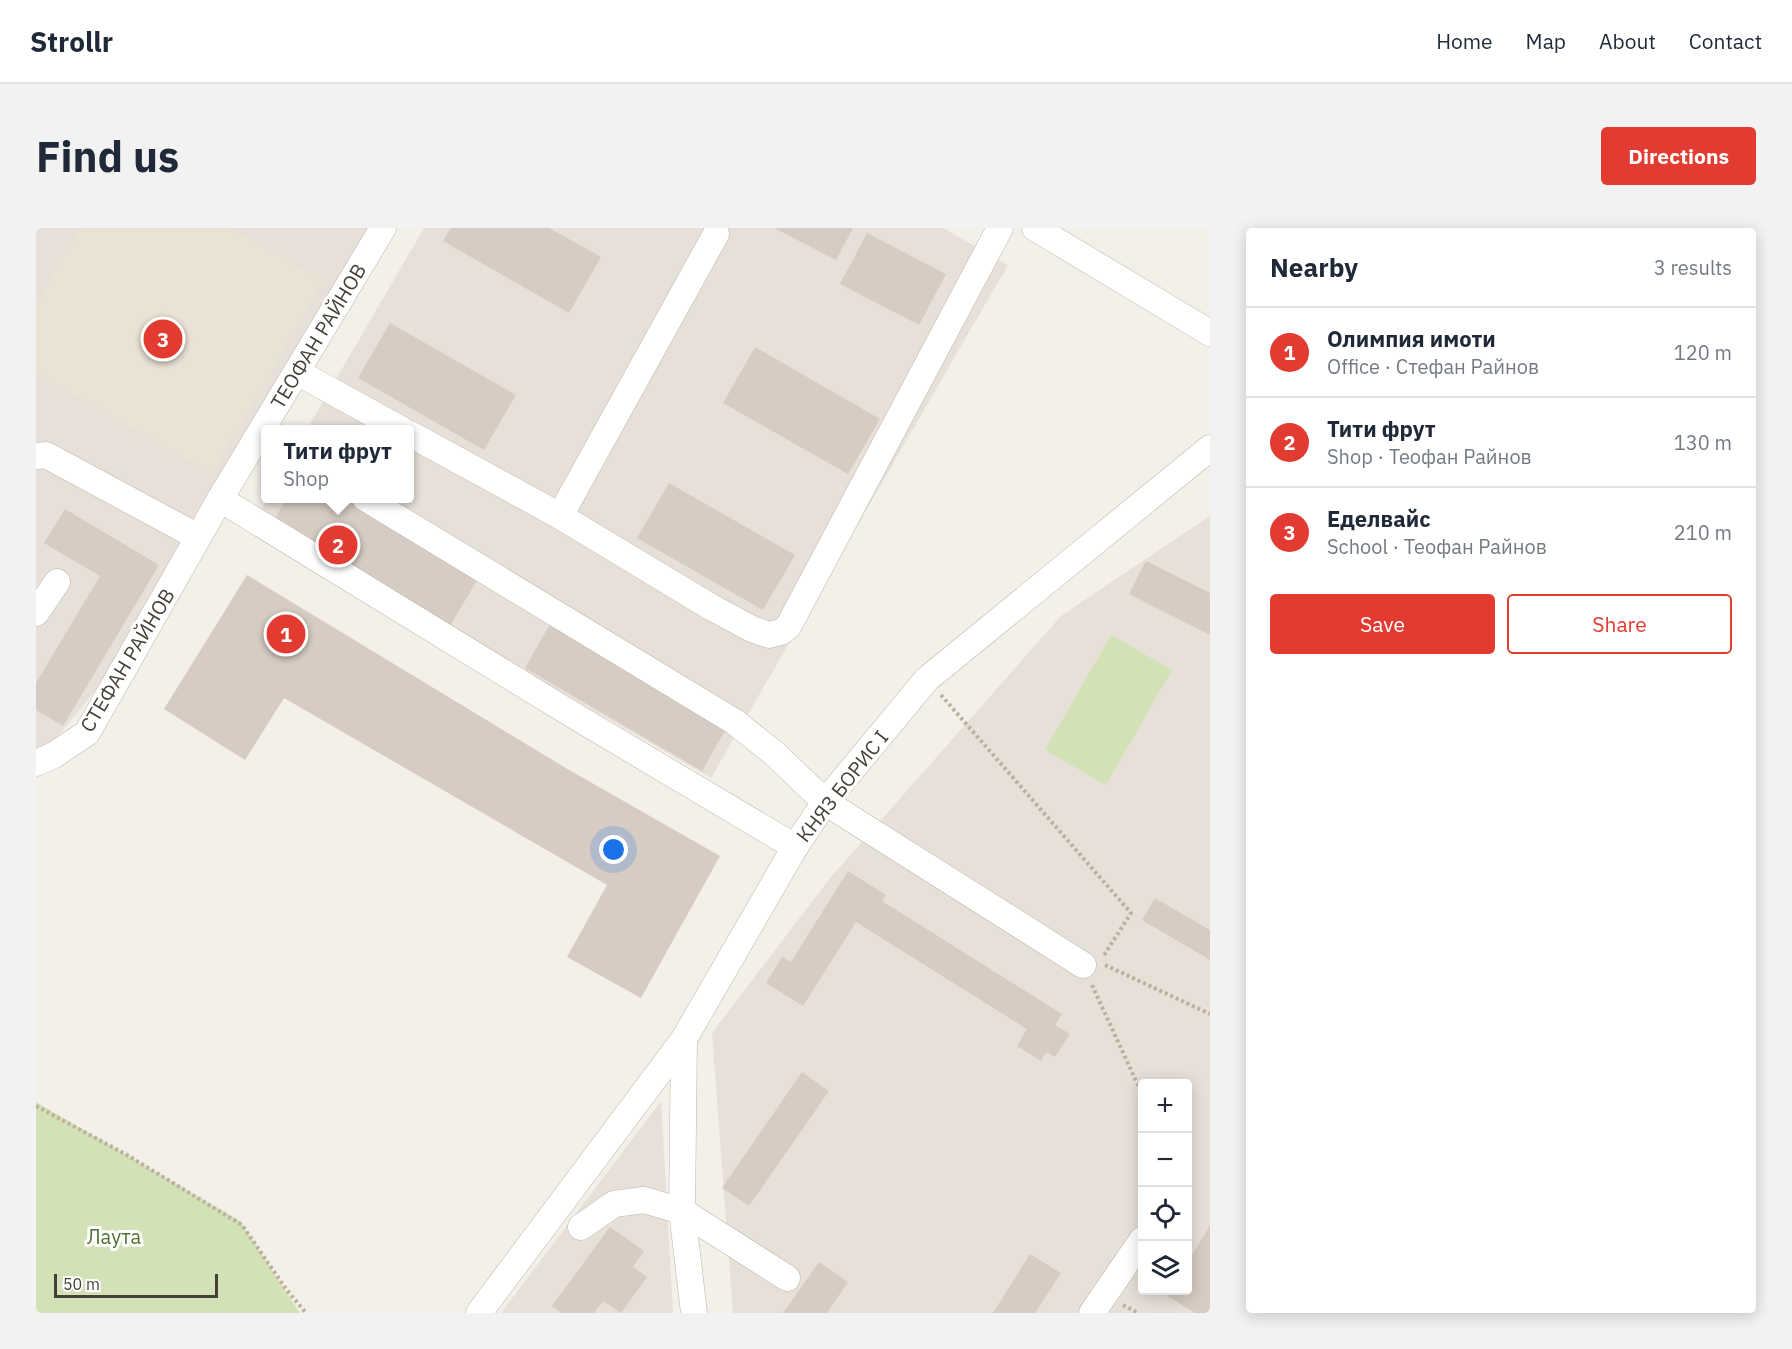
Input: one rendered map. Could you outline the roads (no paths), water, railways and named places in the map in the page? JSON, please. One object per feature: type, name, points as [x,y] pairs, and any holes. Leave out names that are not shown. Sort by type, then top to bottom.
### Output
[{"type":"street","name":"ТЕОФАН РАЙНОВ","points":[[269,425],[297,372],[384,228]]},
{"type":"street","points":[[414,436],[560,516],[711,607],[752,629],[769,635],[781,632],[788,627],[1000,228]]},
{"type":"street","points":[[1035,228],[1210,333]]},
{"type":"street","points":[[560,516],[716,234]]},
{"type":"street","points":[[297,372],[395,425]]},
{"type":"street","name":"ТЕОФАН РАЙНОВ","points":[[198,537],[220,499],[261,440]]},
{"type":"street","name":"КНЯЗ БОРИС I","points":[[694,1313],[682,1211],[684,1039],[795,847],[825,802],[927,679],[1210,447]]},
{"type":"street","points":[[36,456],[46,455],[198,537]]},
{"type":"street","points":[[220,499],[573,715],[795,847]]},
{"type":"street","points":[[372,503],[735,722],[776,755],[825,802],[1083,965]]},
{"type":"street","name":"СТЕФАН РАЙНОВ","points":[[36,763],[54,755],[87,733],[198,537]]},
{"type":"street","points":[[36,614],[57,582]]},
{"type":"street","points":[[479,1313],[684,1039]]},
{"type":"street","points":[[581,1227],[614,1204],[644,1200],[682,1211],[787,1278]]},
{"type":"street","points":[[1092,1313],[1142,1241]]},
{"type":"place","name":"Еделвайс","points":[[163,339]]},
{"type":"place","name":"Тити фрут","points":[[338,545]]},
{"type":"place","name":"Олимпия имоти","points":[[286,634]]},
{"type":"park label","name":"Лаута","points":[[114,1236]]}]
